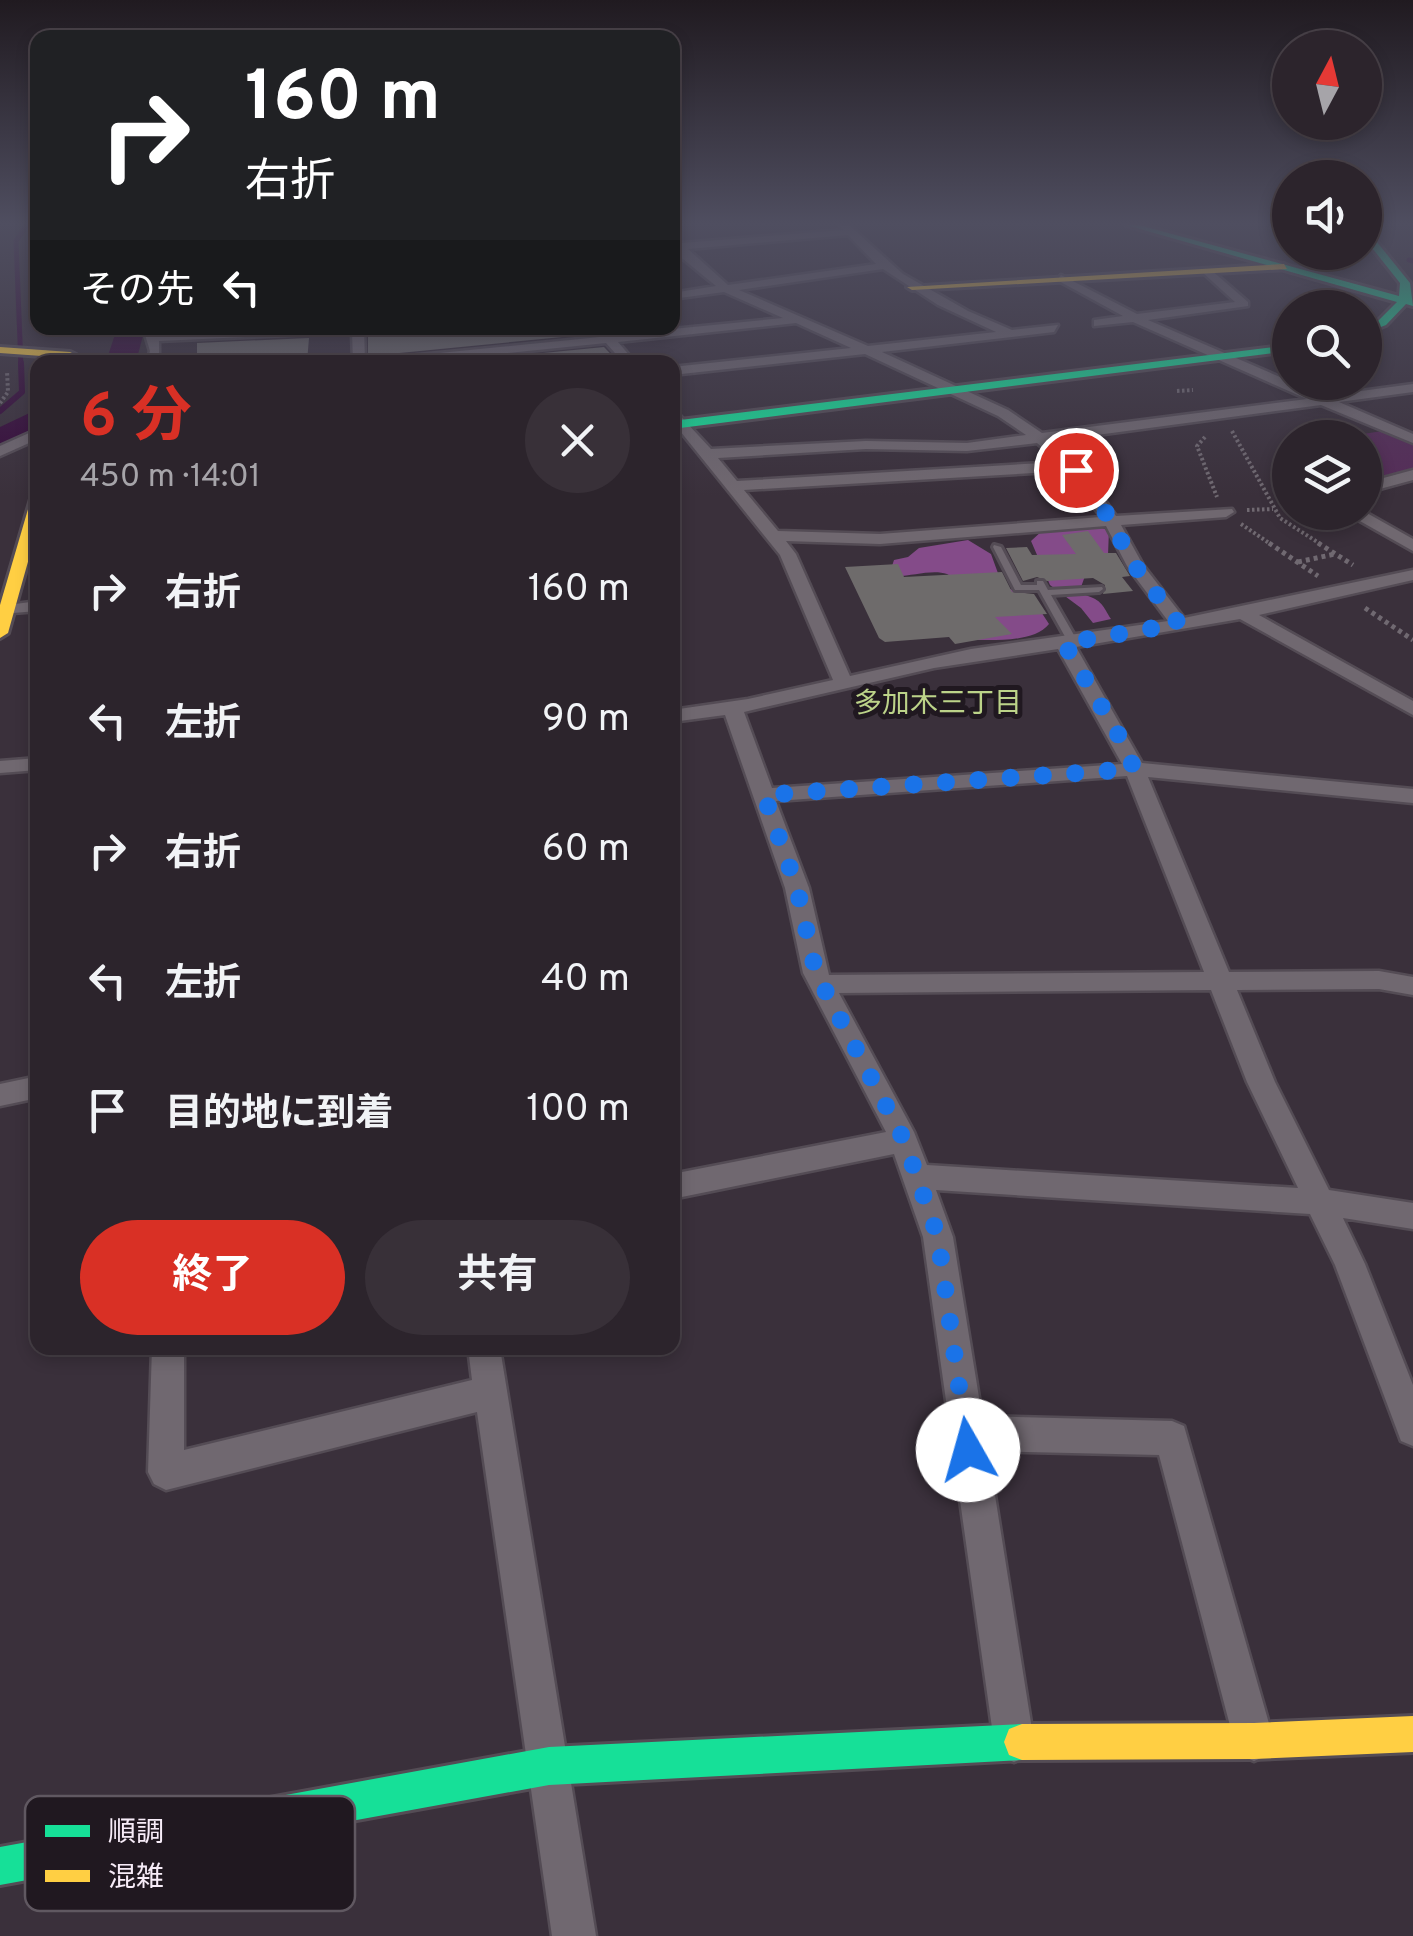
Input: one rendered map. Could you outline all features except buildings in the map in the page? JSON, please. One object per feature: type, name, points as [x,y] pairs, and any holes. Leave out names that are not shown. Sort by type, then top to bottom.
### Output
[{"type":"street","points":[[787,315],[957,390],[1037,436],[1071,466],[1111,520],[1135,566],[1179,624]]},
{"type":"street","points":[[966,315],[1010,334]]},
{"type":"street","points":[[1130,315],[1413,439]]},
{"type":"street","points":[[1098,324],[1163,315]]},
{"type":"street","points":[[680,333],[798,320]]},
{"type":"street","points":[[680,370],[1054,328]]},
{"type":"street","points":[[606,335],[623,355]]},
{"type":"street","points":[[459,355],[658,335]]},
{"type":"street","points":[[5,350],[52,355]]},
{"type":"street","points":[[680,420],[1272,350]]},
{"type":"street","points":[[708,454],[866,445],[968,447],[1413,388]]},
{"type":"street","points":[[680,423],[788,554],[843,681]]},
{"type":"street","points":[[0,452],[30,437]]},
{"type":"street","points":[[734,486],[1071,466]]},
{"type":"street","points":[[1382,483],[1413,475]]},
{"type":"street","points":[[1386,482],[1413,493]]},
{"type":"street","points":[[774,536],[880,539],[1226,512]]},
{"type":"street","points":[[2,621],[30,523]]},
{"type":"street","points":[[1382,529],[1413,546]]},
{"type":"street","points":[[680,715],[733,710],[843,681],[971,655],[1243,613],[1413,575]]},
{"type":"street","points":[[2,621],[30,609]]},
{"type":"street","points":[[1243,613],[1413,710]]},
{"type":"street","points":[[1068,642],[1125,746],[1261,1082],[1350,1264],[1413,1428]]},
{"type":"street","points":[[733,710],[797,888],[822,984],[904,1140],[938,1237],[1014,1742]]},
{"type":"street","points":[[0,767],[30,765]]},
{"type":"street","points":[[764,795],[1134,769],[1413,796]]},
{"type":"street","points":[[822,984],[1378,980],[1413,986]]},
{"type":"street","points":[[0,1095],[30,1089]]},
{"type":"street","points":[[680,1185],[904,1140]]},
{"type":"street","points":[[918,1177],[1322,1202],[1413,1216]]},
{"type":"street","points":[[168,1355],[166,1472],[491,1392]]},
{"type":"street","points":[[485,1355],[574,1936]]},
{"type":"street","points":[[966,1433],[1172,1438],[1254,1741]]},
{"type":"street","points":[[355,1801],[549,1766],[1014,1742],[1254,1741],[1413,1734]]},
{"type":"street","points":[[0,1866],[25,1861]]},
{"type":"lane","points":[[997,547],[1018,588],[1098,589]]},
{"type":"lane","points":[[1042,588],[1068,642]]},
{"type":"path","points":[[0,404],[8,392],[5,350]]},
{"type":"path","points":[[1178,392],[1192,390]]},
{"type":"path","points":[[1209,417],[1215,430],[1198,440],[1197,446],[1226,512]]},
{"type":"path","points":[[1209,417],[1236,434],[1280,518],[1381,583]]},
{"type":"path","points":[[1297,562],[1336,554]]},
{"type":"shaded area","points":[[1382,431],[1413,444],[1413,471],[1382,477]]},
{"type":"shaded area","points":[[1091,525],[1109,530],[1108,555],[1085,576],[1081,587],[1111,619],[1093,623],[1081,608],[1050,585],[1031,541],[1043,530]]},
{"type":"shaded area","points":[[968,540],[991,554],[1003,587],[1030,595],[1049,624],[1043,630],[1015,639],[976,640],[963,593],[953,578],[935,572],[898,576],[892,566],[894,560],[908,557],[919,548]]},
{"type":"waterway","points":[[19,315],[21,366]]},
{"type":"waterway","points":[[123,355],[129,335]]},
{"type":"waterway","points":[[0,411],[22,392],[21,363]]},
{"type":"waterway","points":[[0,441],[30,424]]},
{"type":"traffic: fast","points":[[1382,323],[1389,315]]},
{"type":"traffic: fast","points":[[680,424],[1272,350]]},
{"type":"traffic: fast","points":[[355,1801],[549,1766],[1022,1742]]},
{"type":"traffic: fast","points":[[0,1866],[25,1861]]},
{"type":"traffic: slow","points":[[0,350],[70,355]]},
{"type":"traffic: slow","points":[[0,633],[30,527]]},
{"type":"traffic: slow","points":[[1022,1742],[1254,1741],[1413,1734]]},
{"type":"district","name":"多加木三丁目","points":[[938,702]]},
{"type":"route","points":[[968,1450],[938,1237],[904,1140],[816,973],[797,888],[764,795],[1134,769],[1125,746],[1064,643],[1179,624],[1135,566],[1102,506],[1076,470]]}]
